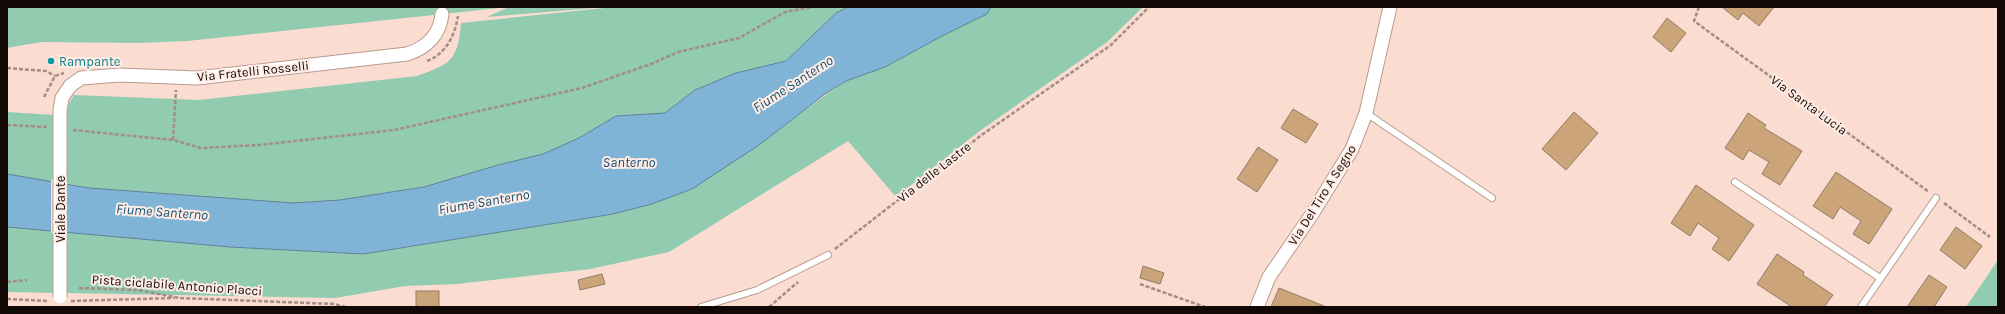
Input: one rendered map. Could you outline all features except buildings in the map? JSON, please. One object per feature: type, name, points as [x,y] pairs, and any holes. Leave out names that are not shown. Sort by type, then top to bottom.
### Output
[{"type":"street","name":"Via Del Tiro A Segno","points":[[1257,307],[1270,277],[1352,149],[1366,114],[1390,7]]},
{"type":"street","name":"Via Fratelli Rosselli","points":[[60,111],[62,98],[70,86],[81,78],[120,75],[197,78],[417,52],[433,39],[441,25],[442,14]]},
{"type":"street","name":"Viale Dante","points":[[60,111],[60,302]]},
{"type":"lane","points":[[1366,114],[1492,198]]},
{"type":"lane","points":[[1735,182],[1880,278]]},
{"type":"lane","points":[[1860,307],[1936,198]]},
{"type":"lane","points":[[701,307],[757,290],[828,254]]},
{"type":"path","points":[[70,130],[173,140],[201,148],[259,145],[394,130],[582,88],[651,64],[678,52],[739,38],[786,12],[813,7]]},
{"type":"path","name":"Via delle Lastre","points":[[828,254],[983,134],[1111,45],[1149,7]]},
{"type":"path","name":"Via Santa Lucia","points":[[1699,7],[1694,21],[1990,237]]},
{"type":"path","points":[[7,68],[46,71],[55,76],[44,97]]},
{"type":"path","points":[[173,140],[176,89]]},
{"type":"path","points":[[7,125],[49,128]]},
{"type":"path","points":[[7,282],[27,280]]},
{"type":"path","points":[[1140,284],[1205,307]]},
{"type":"path","name":"Pista ciclabile Antonio Placci","points":[[79,288],[138,290],[180,298],[334,304],[346,307]]},
{"type":"path","points":[[7,299],[60,302],[180,298]]},
{"type":"green space","points":[[7,7],[509,7],[187,41],[138,43],[41,42],[7,48]]},
{"type":"green space","points":[[509,7],[606,7],[487,17]]},
{"type":"green space","points":[[614,7],[848,7],[836,13],[786,61],[736,73],[695,90],[665,113],[616,116],[579,138],[543,154],[498,165],[424,187],[340,200],[293,203],[89,188],[65,183],[67,107],[74,95],[199,100],[417,76],[438,68],[451,59],[458,45],[461,23]]},
{"type":"green space","points":[[991,7],[1143,7],[1107,42],[981,130],[896,197],[848,141],[669,252],[590,269],[457,284],[405,286],[335,298],[66,293],[66,232],[230,247],[363,254],[613,214],[652,204],[692,189],[846,81],[885,67],[942,36],[987,14]]},
{"type":"green space","points":[[7,112],[55,115],[53,182],[7,174]]},
{"type":"green space","points":[[7,227],[55,231],[56,293],[7,292]]},
{"type":"green space","points":[[1998,260],[1998,307],[1966,307]]},
{"type":"water","name":"Santerno","points":[[848,7],[991,7],[987,14],[942,36],[885,67],[846,81],[825,94],[759,145],[692,189],[652,204],[613,214],[363,254],[230,247],[7,227],[7,174],[89,188],[293,203],[340,200],[424,187],[498,165],[543,154],[579,138],[616,116],[665,113],[695,90],[736,73],[786,61],[836,13]]},
{"type":"pier","points":[[51,179],[67,182],[67,234],[51,233]]},
{"type":"place","name":"Rampante","points":[[51,61]]},
{"type":"water label","name":"Fiume Santerno","points":[[793,84]]},
{"type":"water label","name":"Fiume Santerno","points":[[484,202]]},
{"type":"water label","name":"Fiume Santerno","points":[[162,212]]}]
